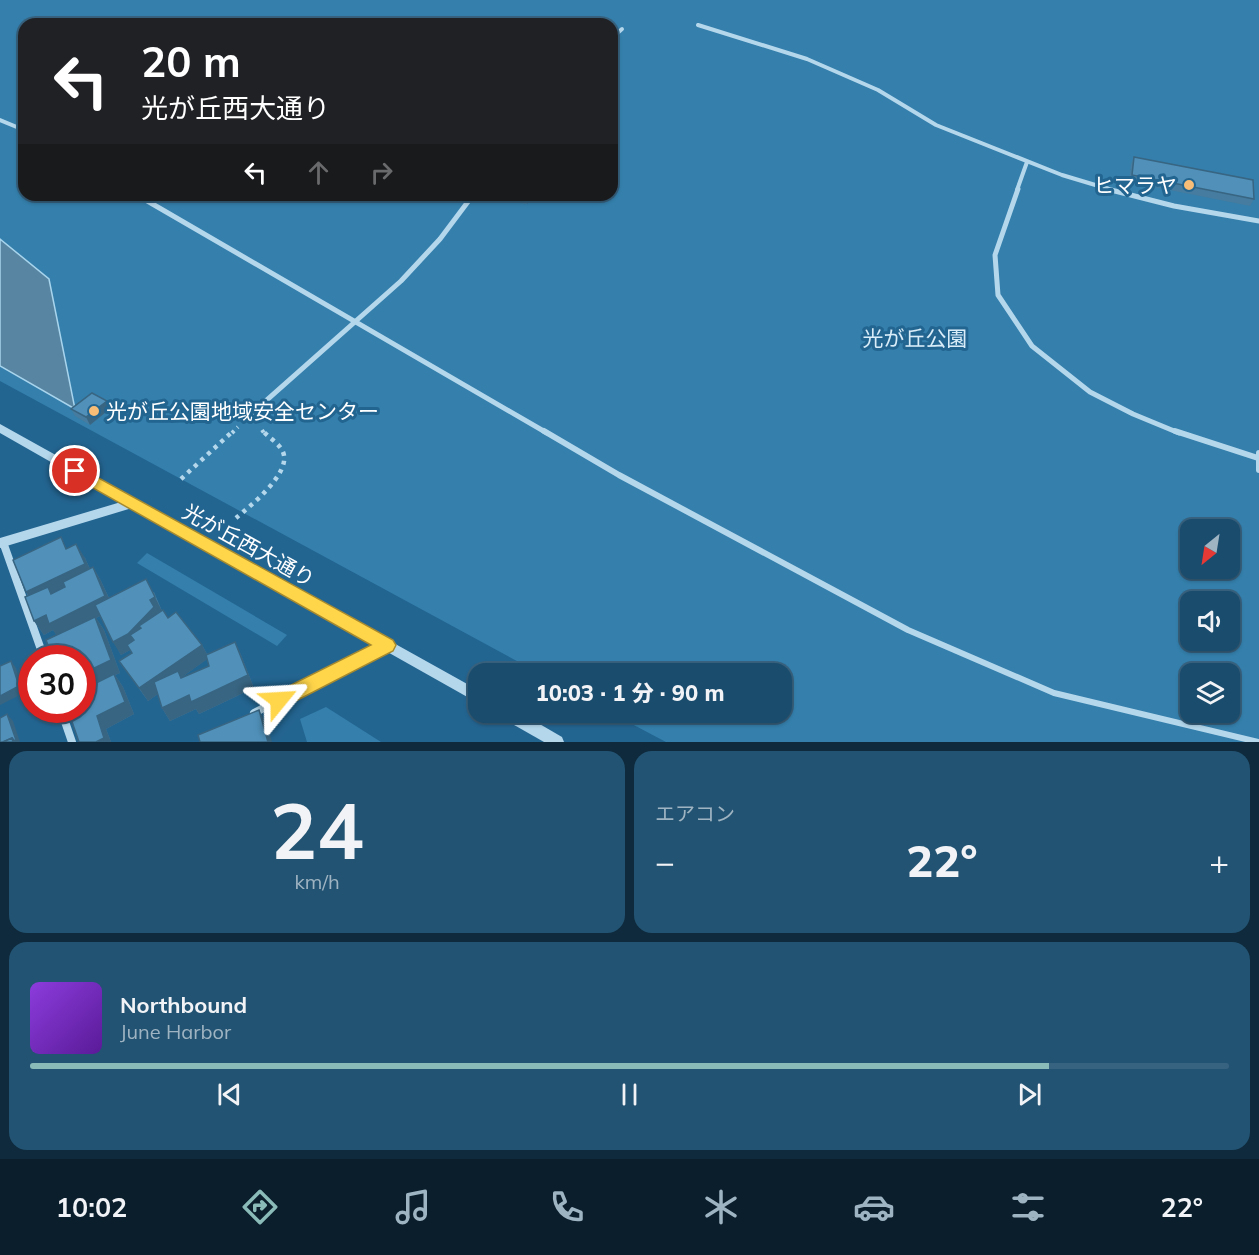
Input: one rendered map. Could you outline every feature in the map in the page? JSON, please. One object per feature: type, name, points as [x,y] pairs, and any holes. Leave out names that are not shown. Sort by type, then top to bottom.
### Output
[{"type":"street","points":[[698,25],[807,59],[878,90],[936,125],[1027,162],[1120,193],[1174,206],[1259,220]]},
{"type":"street","points":[[618,33],[622,30]]},
{"type":"street","points":[[0,120],[18,128]]},
{"type":"street","points":[[1027,162],[995,255],[999,295],[1032,346],[1090,392],[1133,414],[1189,437],[1258,456],[1259,470]]},
{"type":"street","points":[[147,201],[619,475],[908,630],[1054,693],[1258,742]]},
{"type":"street","points":[[251,414],[401,281],[440,239],[468,201]]},
{"type":"street","name":"光が丘西大通り","points":[[0,428],[468,691]]},
{"type":"street","points":[[39,645],[2,542],[132,503]]},
{"type":"street","points":[[249,716],[387,645]]},
{"type":"street","points":[[65,723],[72,742]]},
{"type":"street","points":[[524,723],[557,742]]},
{"type":"path","points":[[181,479],[251,414],[264,434],[284,453],[284,466],[275,480],[236,518]]},
{"type":"green space","name":"光が丘公園","points":[[0,0],[1259,0],[1259,742],[666,742],[630,723],[792,723],[792,663],[521,663],[0,381]]},
{"type":"green space","points":[[147,553],[287,635],[277,646],[137,563]]},
{"type":"green space","points":[[326,707],[381,742],[307,742],[300,719]]},
{"type":"shaded area","points":[[0,239],[49,279],[75,409],[0,366]]},
{"type":"building","points":[[1134,157],[1253,180],[1254,199],[1132,175]]},
{"type":"building","points":[[92,393],[107,401],[86,417],[71,409]]},
{"type":"building","points":[[61,537],[66,549],[76,544],[85,564],[26,592],[13,560]]},
{"type":"building","points":[[93,567],[105,596],[49,624],[46,615],[34,621],[25,597],[48,587],[51,594],[65,587],[63,582]]},
{"type":"building","points":[[146,579],[155,597],[150,600],[154,607],[128,634],[113,642],[95,605]]},
{"type":"building","points":[[163,610],[168,618],[176,612],[202,645],[139,688],[119,661],[132,653],[127,645],[134,640],[130,635]]},
{"type":"building","points":[[95,617],[111,660],[96,667],[96,645],[48,645],[46,640]]},
{"type":"building","points":[[235,642],[248,675],[191,702],[189,695],[162,708],[154,682],[178,671],[181,678],[209,666],[206,655]]},
{"type":"building","points":[[11,661],[18,687],[0,696],[0,666]]},
{"type":"building","points":[[114,674],[125,702],[97,716],[104,738],[96,742],[79,742],[72,723],[96,723],[96,683]]},
{"type":"building","points":[[259,710],[268,742],[200,742],[198,735]]},
{"type":"building","points":[[7,714],[16,740],[12,738],[0,742],[0,718]]},
{"type":"place","name":"ヒマラヤ","points":[[1189,185]]},
{"type":"place","name":"光が丘公園地域安全センター","points":[[94,411]]},
{"type":"route","points":[[75,471],[387,645],[279,700]]}]
